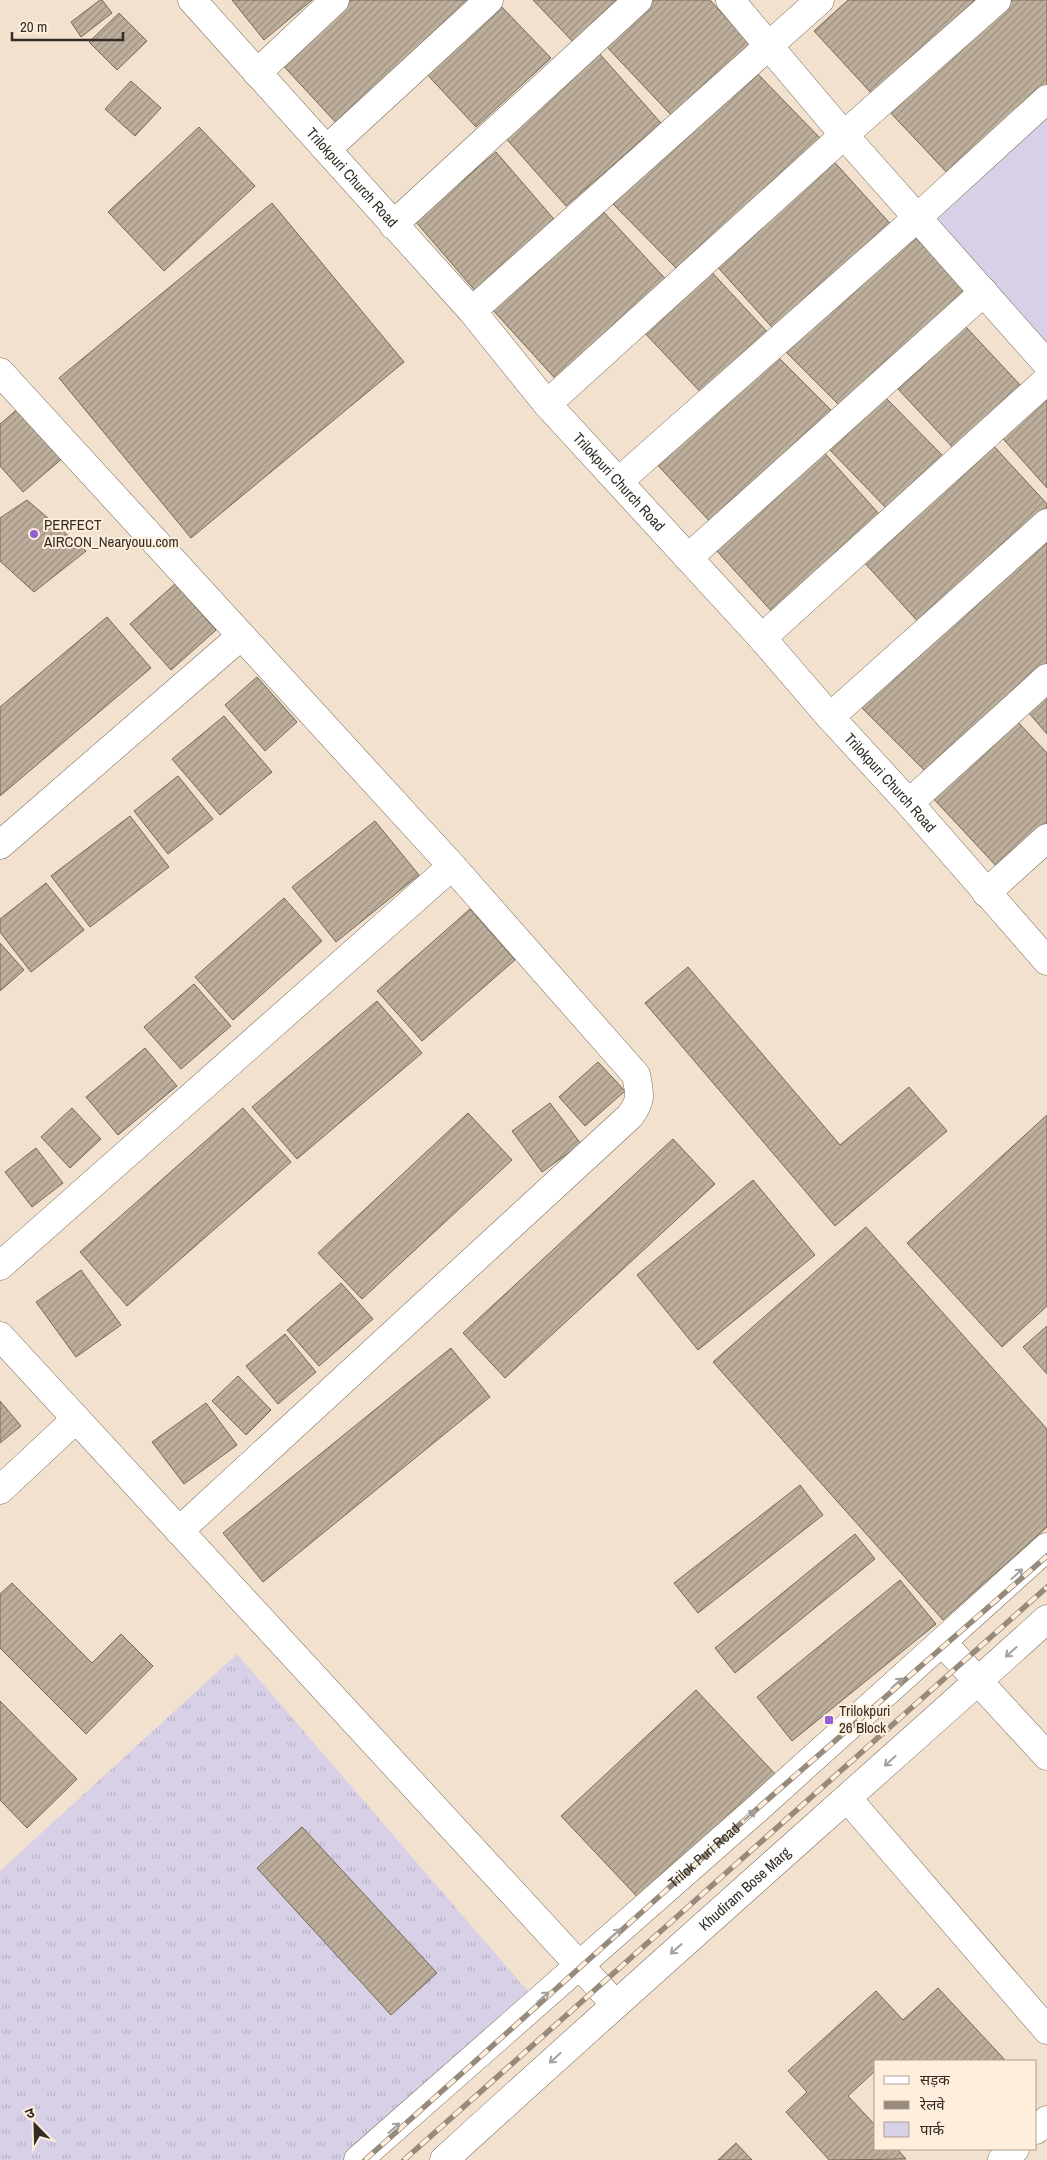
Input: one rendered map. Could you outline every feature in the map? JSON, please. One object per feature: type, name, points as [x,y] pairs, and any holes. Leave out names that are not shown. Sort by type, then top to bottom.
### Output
[{"type":"street","name":"Trilokpuri Church Road","points":[[192,0],[472,312],[547,404],[762,638],[830,717],[909,803],[986,893],[1046,958]]},
{"type":"street","points":[[257,73],[334,0]]},
{"type":"street","points":[[327,149],[489,0]]},
{"type":"street","points":[[393,225],[638,0]]},
{"type":"street","points":[[730,0],[844,135],[1047,364]]},
{"type":"street","points":[[472,312],[820,0]]},
{"type":"street","points":[[547,404],[844,135],[997,0]]},
{"type":"street","points":[[619,481],[918,218],[1047,99]]},
{"type":"street","points":[[688,558],[984,292]]},
{"type":"street","points":[[0,372],[452,866],[636,1076],[639,1093],[638,1105],[630,1116],[179,1531]]},
{"type":"street","points":[[762,638],[1047,380]]},
{"type":"street","points":[[830,717],[1047,523]]},
{"type":"street","points":[[0,845],[241,636]]},
{"type":"street","points":[[909,803],[1047,678]]},
{"type":"street","points":[[986,893],[1047,838]]},
{"type":"street","points":[[0,1266],[452,866]]},
{"type":"street","points":[[0,1336],[615,2004]]},
{"type":"street","points":[[0,1490],[76,1419]]},
{"type":"street","name":"Trilok Puri Road","points":[[358,2160],[758,1808],[1047,1548]]},
{"type":"street","name":"Khudiram Bose Marg","points":[[444,2160],[615,2004],[848,1799],[1047,1619]]},
{"type":"street","points":[[942,1642],[1047,1756]]},
{"type":"street","points":[[848,1799],[1047,2030]]},
{"type":"street","points":[[1037,2129],[1047,2120]]},
{"type":"street","points":[[1002,2160],[1014,2150]]},
{"type":"green space","points":[[1047,112],[1047,351],[929,217]]},
{"type":"green space","points":[[237,1654],[531,1995],[344,2160],[0,2160],[0,1871]]},
{"type":"building","points":[[100,0],[112,13],[81,37],[71,22]]},
{"type":"building","points":[[232,0],[312,0],[264,40]]},
{"type":"building","points":[[345,0],[477,0],[339,126],[278,60]]},
{"type":"building","points":[[495,0],[551,58],[476,127],[422,69]]},
{"type":"building","points":[[533,0],[623,0],[575,44]]},
{"type":"building","points":[[654,0],[710,0],[750,44],[672,116],[605,45]]},
{"type":"building","points":[[848,0],[975,0],[872,94],[814,31]]},
{"type":"building","points":[[1012,0],[1047,0],[1047,85],[951,177],[887,109]]},
{"type":"building","points":[[119,13],[147,41],[117,70],[89,42]]},
{"type":"building","points":[[598,52],[661,123],[566,206],[503,135]]},
{"type":"building","points":[[752,68],[820,138],[682,274],[613,204]]},
{"type":"building","points":[[131,81],[161,108],[135,136],[105,109]]},
{"type":"building","points":[[199,127],[255,186],[164,271],[108,212]]},
{"type":"building","points":[[496,152],[559,225],[478,294],[415,221]]},
{"type":"building","points":[[829,156],[895,229],[779,335],[713,262]]},
{"type":"building","points":[[272,203],[404,362],[191,538],[59,378]]},
{"type":"building","points":[[600,208],[671,285],[561,385],[491,308]]},
{"type":"building","points":[[911,233],[970,294],[843,409],[780,346]]},
{"type":"building","points":[[707,267],[771,336],[705,397],[641,329]]},
{"type":"building","points":[[965,326],[1023,388],[956,451],[898,389]]},
{"type":"building","points":[[777,356],[834,413],[713,525],[653,460]]},
{"type":"building","points":[[1047,388],[1047,488],[997,432]]},
{"type":"building","points":[[882,394],[944,457],[888,510],[827,447]]},
{"type":"building","points":[[20,407],[64,457],[23,492],[0,466],[0,424]]},
{"type":"building","points":[[991,443],[1047,504],[1047,510],[921,625],[863,561]]},
{"type":"building","points":[[821,449],[880,515],[774,614],[715,549]]},
{"type":"building","name":"PERFECT AIRCON_Nearyouu.com","points":[[27,500],[86,551],[34,592],[0,561],[0,518]]},
{"type":"building","points":[[1047,540],[1047,666],[928,774],[859,705]]},
{"type":"building","points":[[175,584],[216,630],[171,670],[130,624]]},
{"type":"building","points":[[107,617],[151,668],[0,796],[0,707]]},
{"type":"building","points":[[257,677],[297,722],[265,751],[225,705]]},
{"type":"building","points":[[1047,695],[1047,734],[1028,712]]},
{"type":"building","points":[[224,716],[272,772],[220,815],[172,759]]},
{"type":"building","points":[[1014,718],[1047,753],[1047,825],[999,869],[930,795]]},
{"type":"building","points":[[178,776],[213,819],[168,854],[134,811]]},
{"type":"building","points":[[130,816],[169,867],[90,927],[51,876]]},
{"type":"building","points":[[375,821],[419,875],[336,942],[292,887]]},
{"type":"building","points":[[46,883],[84,930],[31,972],[0,932],[0,919]]},
{"type":"building","points":[[284,898],[322,941],[233,1020],[195,977]]},
{"type":"building","points":[[470,909],[515,960],[422,1041],[377,991]]},
{"type":"building","points":[[0,943],[24,970],[0,991]]},
{"type":"building","points":[[688,967],[840,1145],[909,1087],[947,1131],[835,1226],[645,1003]]},
{"type":"building","points":[[194,984],[231,1026],[181,1069],[144,1027]]},
{"type":"building","points":[[377,1001],[422,1053],[297,1159],[252,1107]]},
{"type":"building","points":[[145,1048],[177,1086],[118,1135],[86,1097]]},
{"type":"building","points":[[598,1062],[625,1091],[585,1126],[559,1097]]},
{"type":"building","points":[[550,1103],[581,1144],[542,1172],[512,1131]]},
{"type":"building","points":[[72,1108],[101,1139],[70,1168],[41,1137]]},
{"type":"building","points":[[243,1108],[291,1162],[127,1306],[80,1252]]},
{"type":"building","points":[[468,1113],[512,1160],[362,1299],[318,1253]]},
{"type":"building","points":[[1047,1115],[1047,1306],[1002,1347],[907,1243]]},
{"type":"building","points":[[673,1139],[715,1184],[505,1378],[463,1333]]},
{"type":"building","points":[[36,1148],[63,1183],[32,1207],[5,1172]]},
{"type":"building","points":[[753,1180],[815,1255],[698,1350],[637,1275]]},
{"type":"building","points":[[866,1227],[1047,1429],[1047,1527],[943,1620],[713,1362]]},
{"type":"building","points":[[81,1270],[121,1325],[76,1357],[36,1302]]},
{"type":"building","points":[[341,1283],[373,1319],[319,1366],[287,1330]]},
{"type":"building","points":[[1047,1326],[1047,1374],[1023,1347]]},
{"type":"building","points":[[285,1334],[316,1372],[278,1404],[246,1366]]},
{"type":"building","points":[[451,1348],[490,1397],[263,1582],[223,1533]]},
{"type":"building","points":[[238,1376],[271,1410],[246,1435],[212,1401]]},
{"type":"building","points":[[0,1401],[21,1426],[0,1443]]},
{"type":"building","points":[[206,1403],[237,1445],[184,1484],[152,1442]]},
{"type":"building","points":[[800,1485],[823,1515],[698,1613],[674,1583]]},
{"type":"building","points":[[855,1534],[875,1559],[735,1673],[715,1648]]},
{"type":"building","points":[[900,1580],[936,1624],[792,1741],[757,1697]]},
{"type":"building","points":[[12,1583],[92,1663],[121,1634],[153,1666],[86,1734],[0,1648],[0,1594]]},
{"type":"building","points":[[696,1690],[778,1777],[644,1904],[561,1816]]},
{"type":"building","points":[[0,1701],[77,1779],[27,1828],[0,1800]]},
{"type":"building","points":[[302,1827],[437,1973],[391,2015],[257,1868]]},
{"type":"building","points":[[938,1988],[1005,2060],[874,2060],[874,2072],[848,2096],[874,2124],[874,2150],[898,2150],[906,2159],[829,2160],[786,2112],[807,2092],[788,2071],[876,1991],[903,2020]]},
{"type":"building","points":[[736,2143],[752,2160],[718,2160]]},
{"type":"railway","points":[[365,2160],[758,1808],[1047,1556]]},
{"type":"railway","points":[[404,2160],[1047,1587]]},
{"type":"place","name":"PERFECT AIRCON_Nearyouu.com","points":[[34,534]]},
{"type":"place","name":"Trilokpuri 26 Block","points":[[829,1720]]}]
